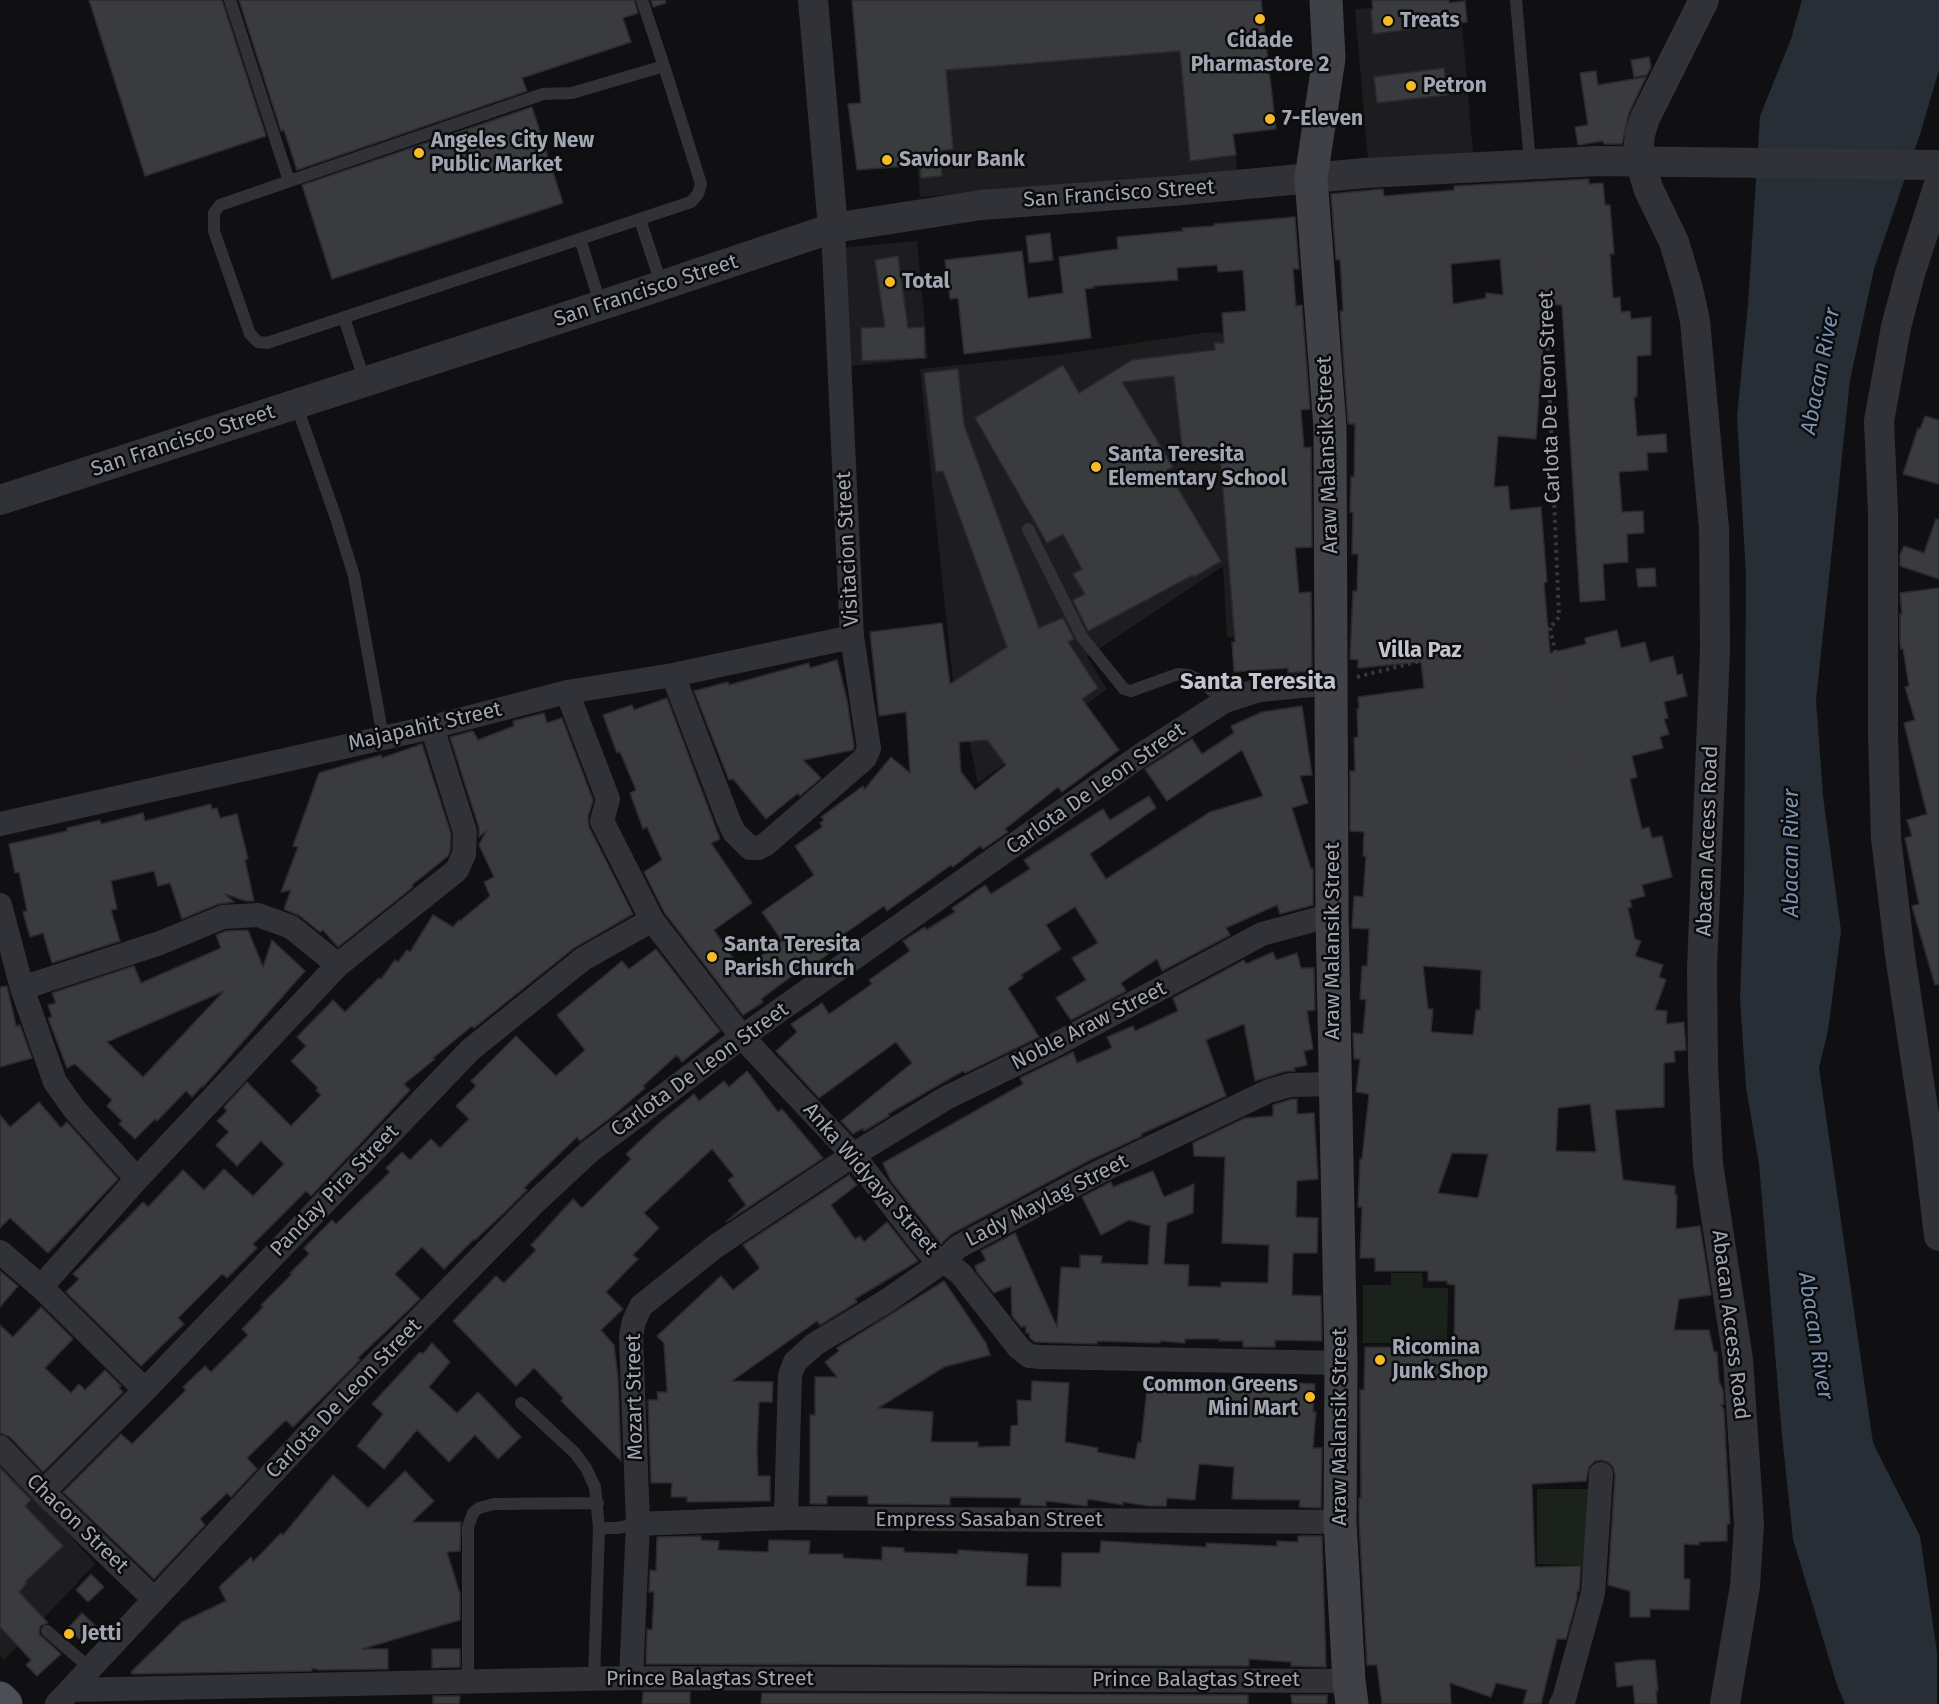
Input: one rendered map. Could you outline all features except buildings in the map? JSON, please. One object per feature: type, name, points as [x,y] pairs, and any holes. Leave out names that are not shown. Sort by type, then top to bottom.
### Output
[{"type":"main road","name":"Araw Malansik Street","points":[[1326,0],[1329,58],[1311,178],[1330,428],[1333,683],[1332,915],[1341,1363],[1340,1522],[1351,1692]]},
{"type":"main road","points":[[0,1698],[6,1704]]},
{"type":"street","name":"Visitacion Street","points":[[673,675],[734,832],[750,848],[758,848],[766,844],[865,758],[869,748],[852,637],[833,228],[813,0]]},
{"type":"street","name":"Abacan Access Road","points":[[1704,0],[1645,118],[1638,152],[1648,188],[1674,242],[1693,310],[1714,529],[1716,649],[1702,969],[1703,1066],[1708,1164],[1738,1360],[1749,1524],[1745,1586],[1725,1704]]},
{"type":"street","name":"San Francisco Street","points":[[0,500],[601,306],[833,228],[981,205],[1172,191],[1365,172],[1598,162],[1939,165]]},
{"type":"street","points":[[1939,184],[1896,327],[1879,421],[1883,513],[1883,734],[1886,838],[1902,966],[1936,1178],[1939,1236]]},
{"type":"street","name":"Majapahit Street","points":[[0,825],[432,727],[567,692],[673,675],[852,637]]},
{"type":"street","name":"Carlota De Leon Street","points":[[64,1697],[349,1391],[559,1178],[590,1151],[742,1037],[1144,753],[1225,701],[1259,690],[1333,683]]},
{"type":"street","name":"Anka Widyaya Street","points":[[567,692],[608,799],[602,821],[652,920],[742,1037],[853,1155],[933,1256],[944,1261],[961,1275],[1019,1348],[1029,1356],[1341,1363]]},
{"type":"street","points":[[41,1287],[137,1179],[338,965],[457,870],[464,854],[465,832],[432,727]]},
{"type":"street","points":[[0,905],[22,988],[55,1082],[93,1132],[137,1179]]},
{"type":"street","points":[[22,988],[160,943],[224,917],[258,915],[291,927],[338,965]]},
{"type":"street","name":"Noble Araw Street","points":[[853,1155],[946,1098],[1064,1041],[1262,934],[1332,915]]},
{"type":"street","name":"Panday Pira Street","points":[[43,1492],[145,1390],[470,1050],[583,959],[652,920]]},
{"type":"street","name":"Lady Maylag Street","points":[[786,1518],[790,1375],[795,1362],[815,1344],[885,1302],[944,1261],[958,1247],[1095,1174],[1269,1091],[1290,1085],[1334,1084]]},
{"type":"street","name":"Mozart Street","points":[[631,1678],[638,1524],[631,1336],[634,1321],[641,1306],[716,1246],[853,1155]]},
{"type":"street","points":[[0,1252],[41,1287],[145,1390]]},
{"type":"street","name":"Chacon Street","points":[[0,1447],[43,1492],[154,1599]]},
{"type":"street","points":[[1561,1704],[1593,1593],[1601,1474]]},
{"type":"street","name":"Empress Sasaban Street","points":[[638,1524],[786,1518],[1340,1522]]},
{"type":"street","name":"Prince Balagtas Street","points":[[64,1697],[631,1678],[1351,1692]]},
{"type":"lane","points":[[230,0],[290,181]]},
{"type":"lane","points":[[642,0],[664,66],[700,184],[698,194],[691,202],[267,343],[258,342],[250,334],[214,231],[214,213],[220,205],[543,94],[572,93],[664,66]]},
{"type":"lane","points":[[1516,0],[1535,163]]},
{"type":"lane","points":[[640,220],[662,286]]},
{"type":"lane","points":[[580,239],[601,306]]},
{"type":"lane","points":[[344,318],[365,382]]},
{"type":"lane","points":[[296,404],[354,576],[383,737]]},
{"type":"lane","points":[[1028,529],[1082,637],[1124,689],[1131,691],[1178,675],[1188,675],[1198,679],[1225,701]]},
{"type":"lane","points":[[522,1403],[582,1461],[593,1482],[598,1503],[599,1528],[594,1680]]},
{"type":"lane","points":[[468,1682],[468,1527],[473,1514],[479,1508],[494,1504],[598,1503]]},
{"type":"lane","points":[[599,1528],[617,1528],[638,1524]]},
{"type":"lane","points":[[47,1631],[91,1670]]},
{"type":"path","name":"Carlota De Leon Street","points":[[1535,163],[1560,613],[1557,621],[1550,628]]},
{"type":"path","points":[[1333,683],[1550,628],[1601,855],[1603,905]]},
{"type":"shaded area","points":[[904,0],[1221,0],[1237,171],[920,197]]},
{"type":"shaded area","points":[[1460,2],[1473,153],[1368,159],[1355,9]]},
{"type":"shaded area","points":[[917,241],[928,358],[850,366],[839,248]]},
{"type":"shaded area","name":"Santa Teresita Elementary School","points":[[1209,332],[1251,337],[1274,636],[1227,637],[1223,566],[1087,657],[1107,689],[978,783],[961,702],[953,682],[920,369],[1057,355]]},
{"type":"shaded area","points":[[1391,1273],[1422,1273],[1423,1288],[1448,1288],[1447,1343],[1421,1343],[1421,1359],[1399,1359],[1399,1343],[1363,1343],[1363,1285],[1391,1285]]},
{"type":"shaded area","points":[[0,1457],[95,1564],[4,1660],[0,1655]]},
{"type":"shaded area","points":[[1537,1489],[1588,1489],[1588,1565],[1537,1564]]},
{"type":"water","name":"Abacan River","points":[[1802,0],[1939,0],[1939,70],[1921,131],[1874,269],[1850,380],[1816,700],[1823,796],[1841,931],[1828,1030],[1819,1068],[1873,1443],[1920,1536],[1937,1652],[1937,1704],[1845,1704],[1837,1685],[1793,1539],[1759,1164],[1746,1087],[1740,999],[1744,890],[1746,576],[1737,417],[1748,305],[1760,116],[1791,39]]},
{"type":"place","name":"Cidade Pharmastore 2","points":[[1260,19]]},
{"type":"place","name":"Treats","points":[[1388,21]]},
{"type":"place","name":"Petron","points":[[1411,86]]},
{"type":"place","name":"7-Eleven","points":[[1270,119]]},
{"type":"place","name":"Angeles City New Public Market","points":[[419,153]]},
{"type":"place","name":"Saviour Bank","points":[[887,160]]},
{"type":"place","name":"Total","points":[[890,282]]},
{"type":"place","name":"Santa Teresita Elementary School","points":[[1096,467]]},
{"type":"place","name":"Santa Teresita Parish Church","points":[[712,957]]},
{"type":"place","name":"Ricomina Junk Shop","points":[[1380,1360]]},
{"type":"place","name":"Common Greens Mini Mart","points":[[1310,1397]]},
{"type":"place","name":"Jetti","points":[[69,1634]]},
{"type":"district","name":"Villa Paz","points":[[1420,651]]},
{"type":"district","name":"Santa Teresita","points":[[1258,682]]}]
